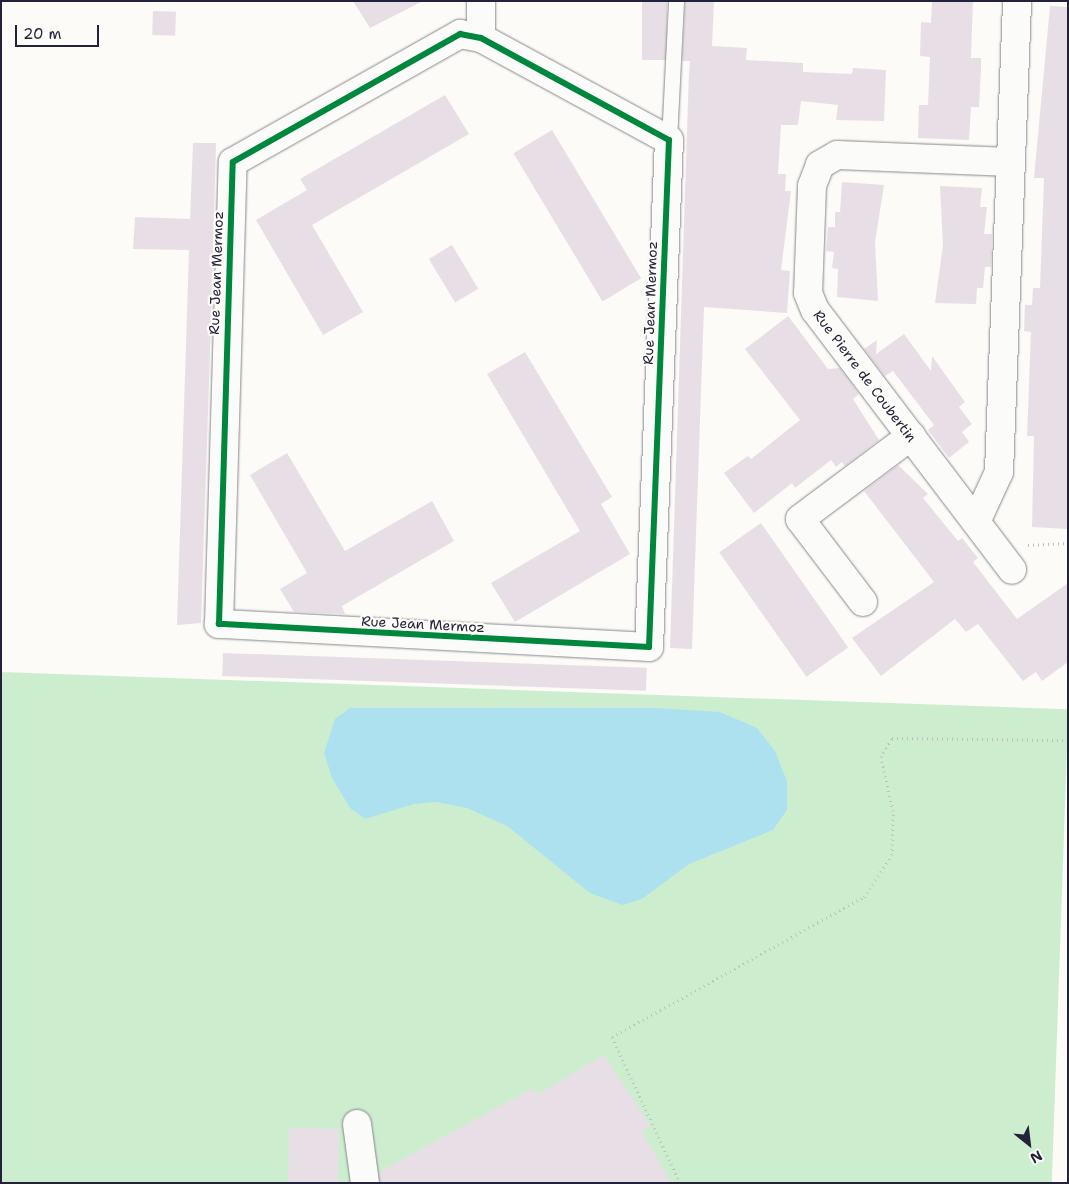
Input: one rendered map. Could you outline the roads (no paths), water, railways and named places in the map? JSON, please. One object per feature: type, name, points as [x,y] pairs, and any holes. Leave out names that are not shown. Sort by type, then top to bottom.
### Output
[{"type":"street","points":[[480,38],[481,1]]},
{"type":"street","points":[[976,522],[999,472],[1017,1]]},
{"type":"street","name":"Rue Jean Mermoz","points":[[460,34],[480,38],[669,140],[649,647],[219,624],[233,162],[460,34]]},
{"type":"street","name":"Rue Pierre de Coubertin","points":[[1007,562],[814,310],[808,293],[812,186],[820,165],[837,155],[1010,162]]},
{"type":"street","points":[[863,602],[800,519],[910,436]]},
{"type":"street","points":[[357,1124],[365,1183]]},
{"type":"lane","points":[[669,140],[676,1]]},
{"type":"water","points":[[350,708],[657,708],[720,712],[757,728],[775,751],[787,781],[787,810],[773,830],[689,864],[642,899],[622,905],[590,893],[507,826],[467,808],[436,802],[414,804],[365,819],[350,808],[332,778],[324,753],[335,719]]}]
